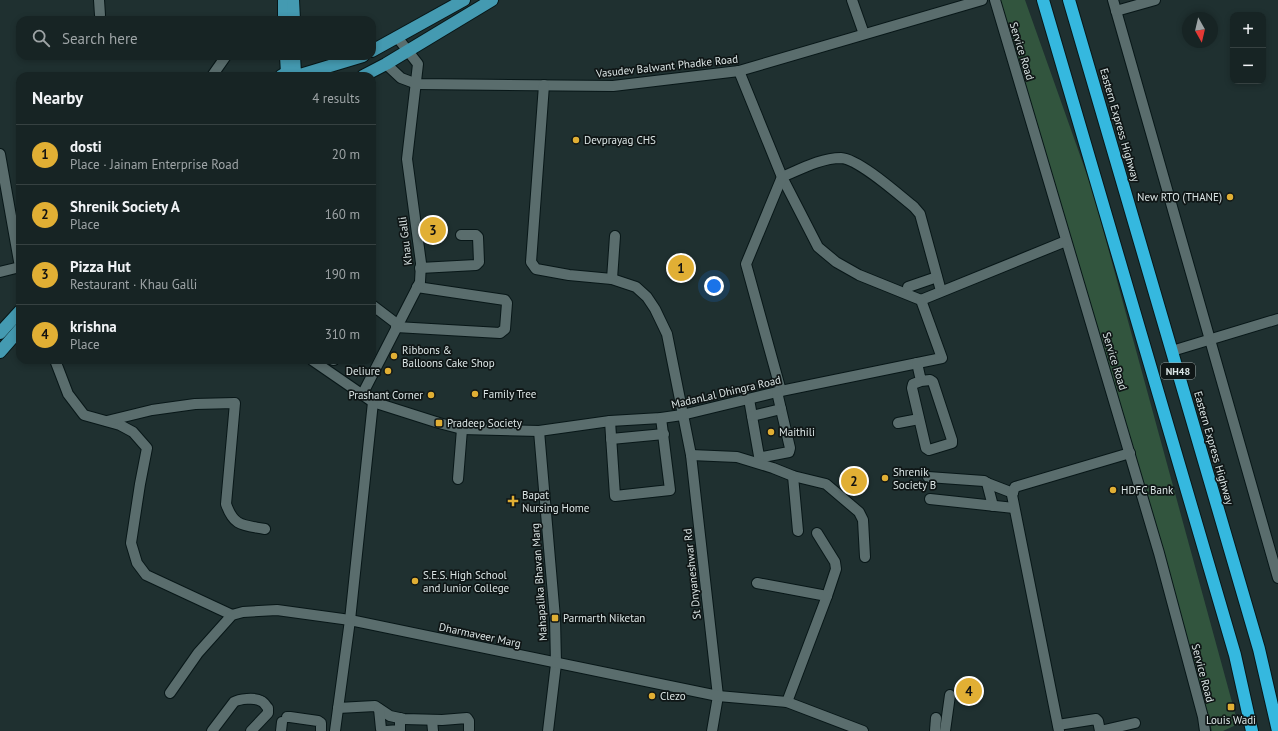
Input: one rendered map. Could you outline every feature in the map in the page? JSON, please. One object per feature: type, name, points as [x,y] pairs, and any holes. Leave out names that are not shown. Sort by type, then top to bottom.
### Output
[{"type":"highway","points":[[1040,0],[1049,18]]},
{"type":"highway","name":"NH48","points":[[1043,0],[1235,655],[1252,731]]},
{"type":"highway","name":"Eastern Express Highway","points":[[1071,4],[1259,649],[1277,722]]},
{"type":"main road","points":[[284,0],[284,16]]},
{"type":"main road","points":[[293,0],[294,16]]},
{"type":"main road","points":[[376,49],[464,0]]},
{"type":"main road","points":[[371,72],[492,0]]},
{"type":"main road","points":[[288,60],[292,72]]},
{"type":"main road","points":[[293,72],[294,60]]},
{"type":"main road","points":[[301,72],[347,60]]},
{"type":"main road","points":[[0,333],[16,315]]},
{"type":"main road","points":[[0,352],[16,334]]},
{"type":"street","points":[[99,0],[100,15]]},
{"type":"street","points":[[852,0],[864,34]]},
{"type":"street","name":"Vasudev Balwant Phadke Road","points":[[417,84],[613,86],[739,71],[982,0]]},
{"type":"street","name":"Service Road","points":[[994,0],[1159,552],[1203,717],[1205,731]]},
{"type":"street","points":[[1113,0],[1278,578]]},
{"type":"street","points":[[1116,11],[1155,0]]},
{"type":"street","name":"Khau Galli","points":[[362,395],[420,282],[420,268],[406,159],[417,84],[418,64],[397,38]]},
{"type":"street","points":[[215,72],[223,60]]},
{"type":"street","points":[[386,64],[401,78],[417,84]]},
{"type":"street","points":[[739,71],[782,177],[818,247],[836,262],[859,275],[921,300],[1066,241]]},
{"type":"street","name":"St Dnyaneshwar Rd","points":[[544,85],[531,262],[536,269],[569,275],[612,279],[636,287],[647,297],[655,308],[666,334],[691,455],[718,696],[712,731]]},
{"type":"street","points":[[0,154],[16,244]]},
{"type":"street","points":[[749,399],[759,456],[763,457],[789,452],[790,448],[781,409],[779,392],[746,264],[782,177],[810,165],[841,158],[851,160],[866,170],[914,207],[920,214],[941,291]]},
{"type":"street","points":[[420,268],[476,265],[479,262],[478,237],[476,235],[461,235]]},
{"type":"street","points":[[612,279],[615,236]]},
{"type":"street","points":[[0,272],[16,268]]},
{"type":"street","points":[[908,287],[937,277]]},
{"type":"street","points":[[376,308],[397,326],[500,333],[505,329],[507,303],[505,300],[417,287]]},
{"type":"street","name":"MadanLal Dhingra Road","points":[[318,364],[373,402],[439,423],[462,429],[539,431],[610,421],[661,418],[682,415],[779,392],[942,358],[921,300]]},
{"type":"street","points":[[1172,351],[1278,319]]},
{"type":"street","points":[[917,363],[921,381]]},
{"type":"street","points":[[57,364],[68,394],[84,415],[120,425],[133,432],[147,448],[131,543],[137,563],[146,575],[232,615],[198,653],[170,693]]},
{"type":"street","points":[[930,380],[933,382],[952,440],[952,443],[929,450],[926,448],[912,388],[913,384],[921,381],[930,380]]},
{"type":"street","points":[[335,731],[350,620],[373,402]]},
{"type":"street","points":[[107,421],[152,410],[195,404],[235,403],[226,504],[228,512],[234,521],[243,525],[265,528]]},
{"type":"street","points":[[752,416],[781,409]]},
{"type":"street","points":[[610,421],[615,496],[670,490],[661,418]]},
{"type":"street","points":[[898,423],[919,419]]},
{"type":"street","points":[[458,479],[462,429]]},
{"type":"street","name":"Mahapalika Bhavan Marg","points":[[539,431],[555,618],[556,664],[548,731]]},
{"type":"street","points":[[611,439],[664,434]]},
{"type":"street","points":[[1130,453],[1015,487],[1012,495],[1062,728],[1096,719],[1098,721],[1100,731],[1135,723]]},
{"type":"street","points":[[691,455],[737,457],[793,476],[826,484],[859,512],[863,520],[865,558]]},
{"type":"street","points":[[793,476],[798,531]]},
{"type":"street","points":[[928,477],[984,481],[1013,493]]},
{"type":"street","points":[[987,483],[993,506]]},
{"type":"street","points":[[930,499],[1014,508]]},
{"type":"street","points":[[787,702],[836,569],[835,562],[817,533]]},
{"type":"street","points":[[757,583],[827,596]]},
{"type":"street","name":"Dharmaveer Marg","points":[[232,615],[243,612],[277,610],[350,620],[556,664],[718,696],[787,702],[863,731]]},
{"type":"street","points":[[945,731],[950,695]]},
{"type":"street","points":[[212,731],[234,702],[237,700],[257,699],[262,701],[268,708],[268,713],[251,731]]},
{"type":"street","points":[[338,708],[375,706],[390,716],[400,718],[432,720],[467,718],[469,721],[469,731]]},
{"type":"street","points":[[379,709],[381,729],[384,731],[400,730],[400,718]]},
{"type":"street","points":[[283,723],[290,717],[318,721],[321,723],[321,731]]},
{"type":"street","points":[[935,731],[936,718]]},
{"type":"street","points":[[432,720],[433,731]]},
{"type":"green space","points":[[999,0],[1025,0],[1092,189],[1238,724],[1223,731],[1212,731],[1060,202]]},
{"type":"place","name":"Devprayag CHS","points":[[576,140]]},
{"type":"place","name":"New RTO (THANE)","points":[[1230,197]]},
{"type":"place","name":"Pizza Hut","points":[[433,230]]},
{"type":"place","name":"dosti","points":[[681,268]]},
{"type":"place","name":"Ribbons & Balloons Cake Shop","points":[[394,356]]},
{"type":"place","name":"Deliure","points":[[388,371]]},
{"type":"place","name":"Family Tree","points":[[475,394]]},
{"type":"place","name":"Prashant Corner","points":[[431,395]]},
{"type":"place","name":"Pradeep Society","points":[[439,423]]},
{"type":"place","name":"Maithili","points":[[771,432]]},
{"type":"place","name":"Shrenik Society B","points":[[885,478]]},
{"type":"place","name":"Shrenik Society A","points":[[854,481]]},
{"type":"place","name":"HDFC Bank","points":[[1113,490]]},
{"type":"place","name":"Bapat Nursing Home","points":[[513,501]]},
{"type":"place","name":"S.E.S. High School and Junior College","points":[[415,581]]},
{"type":"place","name":"Parmarth Niketan","points":[[555,618]]},
{"type":"place","name":"krishna","points":[[969,691]]},
{"type":"place","name":"Clezo","points":[[652,696]]},
{"type":"place","name":"Louis Wadi","points":[[1231,707]]}]
